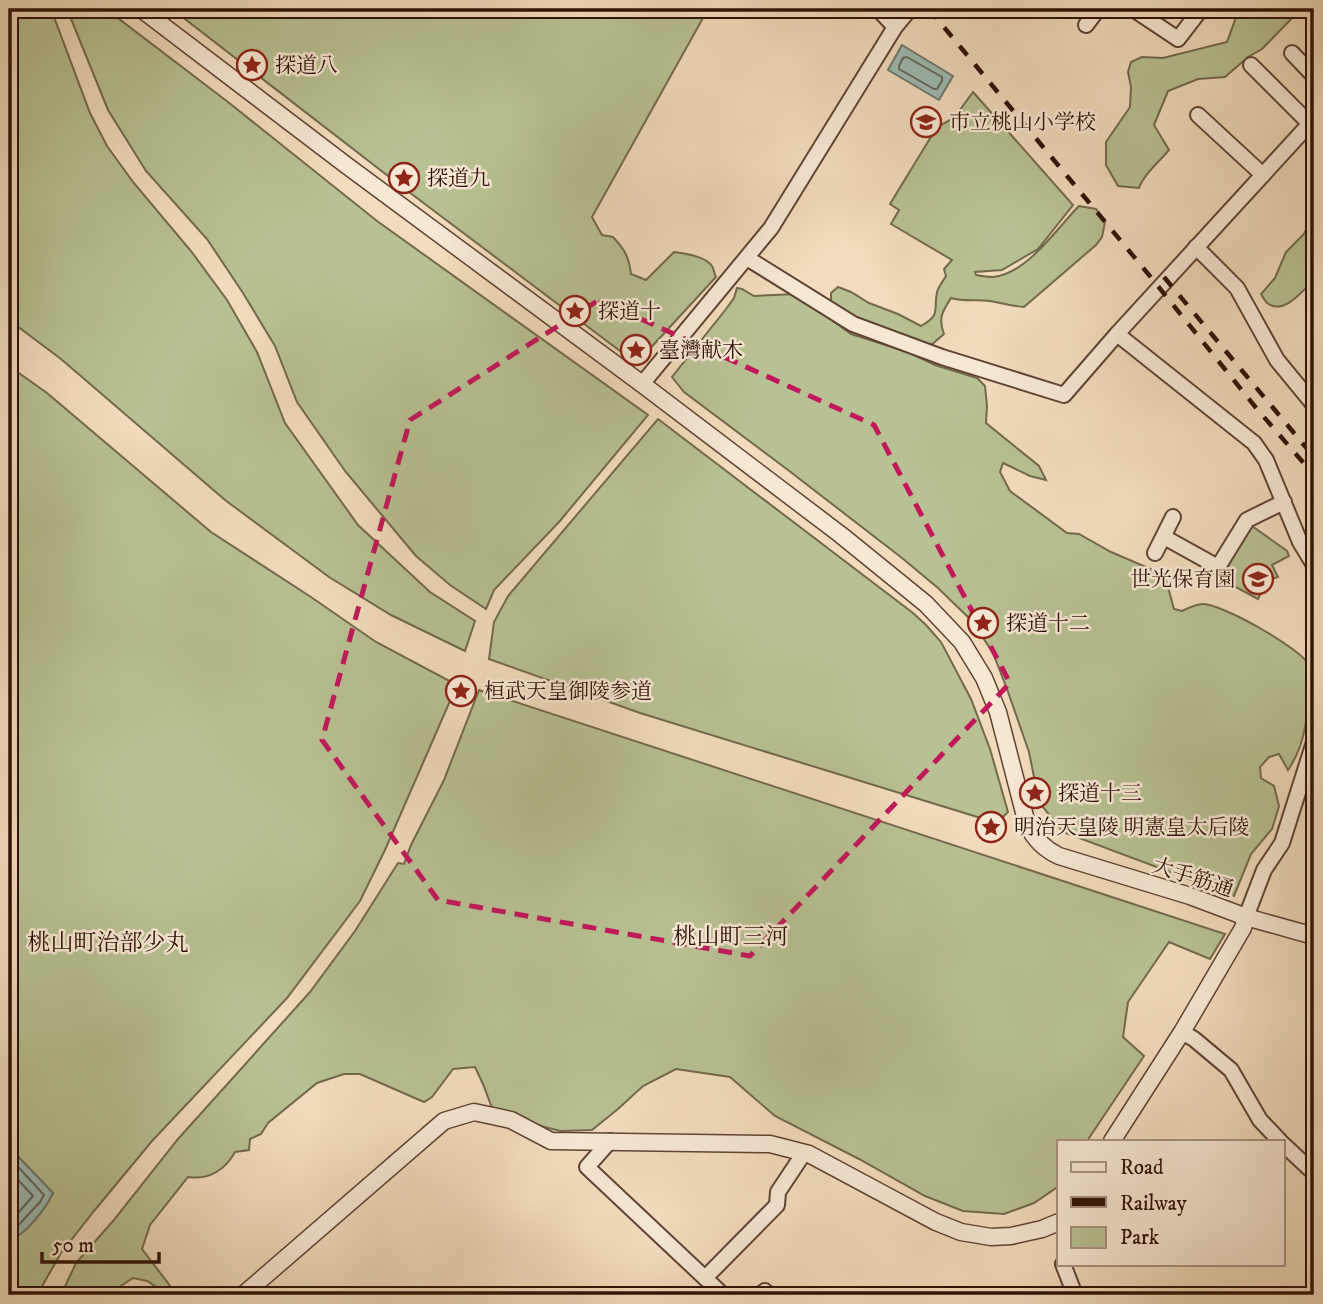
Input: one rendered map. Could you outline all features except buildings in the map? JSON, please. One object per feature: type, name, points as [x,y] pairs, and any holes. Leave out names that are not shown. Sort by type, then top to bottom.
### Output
[{"type":"street","points":[[141,9],[642,384],[771,228],[902,17],[878,9]]},
{"type":"street","points":[[1086,24],[1098,9]]},
{"type":"street","points":[[1133,9],[1178,39],[1201,9]]},
{"type":"street","points":[[1292,53],[1314,76]]},
{"type":"street","points":[[747,258],[853,324],[942,357],[1064,395],[1312,122],[1251,65]]},
{"type":"street","points":[[1198,115],[1263,176]]},
{"type":"street","points":[[1196,247],[1237,288],[1277,360],[1314,405]]},
{"type":"street","points":[[1117,334],[1254,443],[1266,460],[1300,542],[1314,565]]},
{"type":"street","name":"大手筋通","points":[[642,384],[841,535],[950,627],[972,656],[984,678],[998,712],[1029,829],[1044,847],[1059,856],[1190,896],[1246,917],[1314,936]]},
{"type":"street","points":[[1164,537],[1217,567],[1247,520],[1284,502]]},
{"type":"street","points":[[1155,553],[1173,517]]},
{"type":"street","points":[[1113,1140],[1182,1032],[1243,928],[1264,870],[1282,843],[1314,742]]},
{"type":"street","points":[[1182,1032],[1231,1070],[1260,1120],[1278,1140]]},
{"type":"street","points":[[243,1295],[444,1121],[474,1112],[511,1120],[551,1141],[770,1144],[804,1153],[936,1223],[980,1236],[1012,1236],[1057,1223]]},
{"type":"street","points":[[610,1142],[587,1167],[723,1295]]},
{"type":"street","points":[[1284,1146],[1314,1173]]},
{"type":"street","points":[[705,1278],[777,1205],[778,1192],[804,1153]]},
{"type":"street","points":[[1064,1266],[1075,1295]]},
{"type":"street","points":[[760,1295],[765,1291],[769,1295]]},
{"type":"highlighted area","points":[[599,300],[874,425],[1010,683],[750,956],[438,900],[322,740],[410,420]]},
{"type":"green space","points":[[9,9],[51,9],[90,113],[107,146],[227,300],[257,352],[285,423],[358,525],[430,592],[475,621],[465,651],[391,615],[329,577],[225,500],[61,359],[9,320]]},
{"type":"green space","points":[[67,9],[106,9],[377,221],[648,415],[559,522],[494,590],[486,609],[450,585],[416,556],[345,471],[297,402],[275,346],[243,293],[207,239],[146,171],[108,110]]},
{"type":"green space","points":[[172,9],[708,9],[592,217],[602,235],[613,237],[623,250],[628,258],[631,274],[646,280],[674,252],[705,260],[712,266],[716,277],[645,354],[628,357]]},
{"type":"green space","points":[[1236,9],[1301,9],[1262,49],[1225,77],[1198,79],[1168,91],[1154,125],[1169,150],[1148,173],[1139,188],[1118,186],[1106,165],[1106,142],[1130,107],[1131,87],[1128,72],[1131,62],[1142,57],[1163,58],[1227,42]]},
{"type":"green space","points":[[973,92],[1073,205],[1038,249],[1002,270],[975,272],[976,275],[993,277],[1018,268],[1040,249],[1079,206],[1096,209],[1105,222],[1102,237],[1096,245],[1024,307],[951,298],[942,315],[944,334],[930,346],[840,312],[831,301],[831,293],[838,287],[921,326],[932,318],[937,292],[946,276],[944,269],[952,260],[891,224],[899,210],[890,204],[937,127],[954,118]]},
{"type":"green space","points":[[1314,213],[1314,280],[1293,300],[1273,306],[1267,303],[1261,294],[1275,278],[1286,252],[1304,234]]},
{"type":"green space","points":[[737,288],[754,296],[796,294],[851,334],[977,378],[985,386],[986,423],[1039,466],[1046,480],[1030,476],[1003,463],[1000,472],[1010,491],[1067,533],[1079,534],[1111,552],[1158,572],[1166,580],[1174,609],[1182,611],[1203,604],[1227,611],[1292,649],[1309,665],[1306,719],[1300,745],[1288,770],[1279,754],[1269,757],[1260,767],[1261,778],[1274,786],[1279,806],[1272,829],[1251,854],[1234,896],[1063,832],[1039,802],[1029,752],[1007,689],[993,653],[972,621],[902,558],[684,392],[672,377],[726,309]]},
{"type":"green space","points":[[9,366],[47,393],[211,532],[376,642],[457,685],[360,901],[287,998],[152,1141],[94,1211],[61,1253],[37,1295],[9,1295],[9,1241],[16,1238],[53,1193],[9,1147]]},
{"type":"green space","points":[[658,419],[913,613],[941,642],[971,699],[990,749],[1008,812],[997,823],[640,713],[489,659],[494,622],[508,596]]},
{"type":"green space","points":[[1252,526],[1287,551],[1289,556],[1272,565],[1278,577],[1266,581],[1258,599],[1221,579]]},
{"type":"green space","points":[[479,690],[1225,934],[1210,959],[1169,942],[1128,1002],[1123,1037],[1144,1056],[1088,1140],[1057,1140],[1057,1187],[1034,1203],[1004,1214],[963,1211],[925,1196],[775,1116],[730,1077],[676,1069],[643,1086],[592,1130],[560,1131],[492,1108],[475,1067],[453,1069],[432,1097],[424,1102],[360,1074],[344,1074],[317,1083],[268,1123],[261,1134],[250,1139],[249,1150],[235,1152],[221,1169],[203,1177],[188,1177],[150,1225],[142,1249],[175,1295],[167,1294],[147,1281],[133,1278],[110,1295],[61,1295],[76,1263],[178,1139],[310,992],[355,931],[398,863],[404,864],[444,780]]},
{"type":"water","points":[[902,45],[953,76],[939,100],[888,70]]},
{"type":"water","points":[[9,1147],[53,1193],[34,1221],[9,1241]]},
{"type":"railway","points":[[929,9],[1314,475]]},
{"type":"railway","points":[[1164,277],[1314,457]]},
{"type":"place","name":"探道八","points":[[252,65]]},
{"type":"place","name":"市立桃山小学校","points":[[926,122]]},
{"type":"place","name":"探道九","points":[[404,178]]},
{"type":"place","name":"探道十","points":[[575,311]]},
{"type":"place","name":"臺灣献木","points":[[636,350]]},
{"type":"place","name":"世光保育園","points":[[1258,579]]},
{"type":"place","name":"探道十二","points":[[983,623]]},
{"type":"place","name":"桓武天皇御陵参道","points":[[461,691]]},
{"type":"place","name":"探道十三","points":[[1035,793]]},
{"type":"place","name":"明治天皇陵 明憲皇太后陵","points":[[991,827]]},
{"type":"district","name":"桃山町三河","points":[[731,936]]},
{"type":"district","name":"桃山町治部少丸","points":[[108,942]]}]
